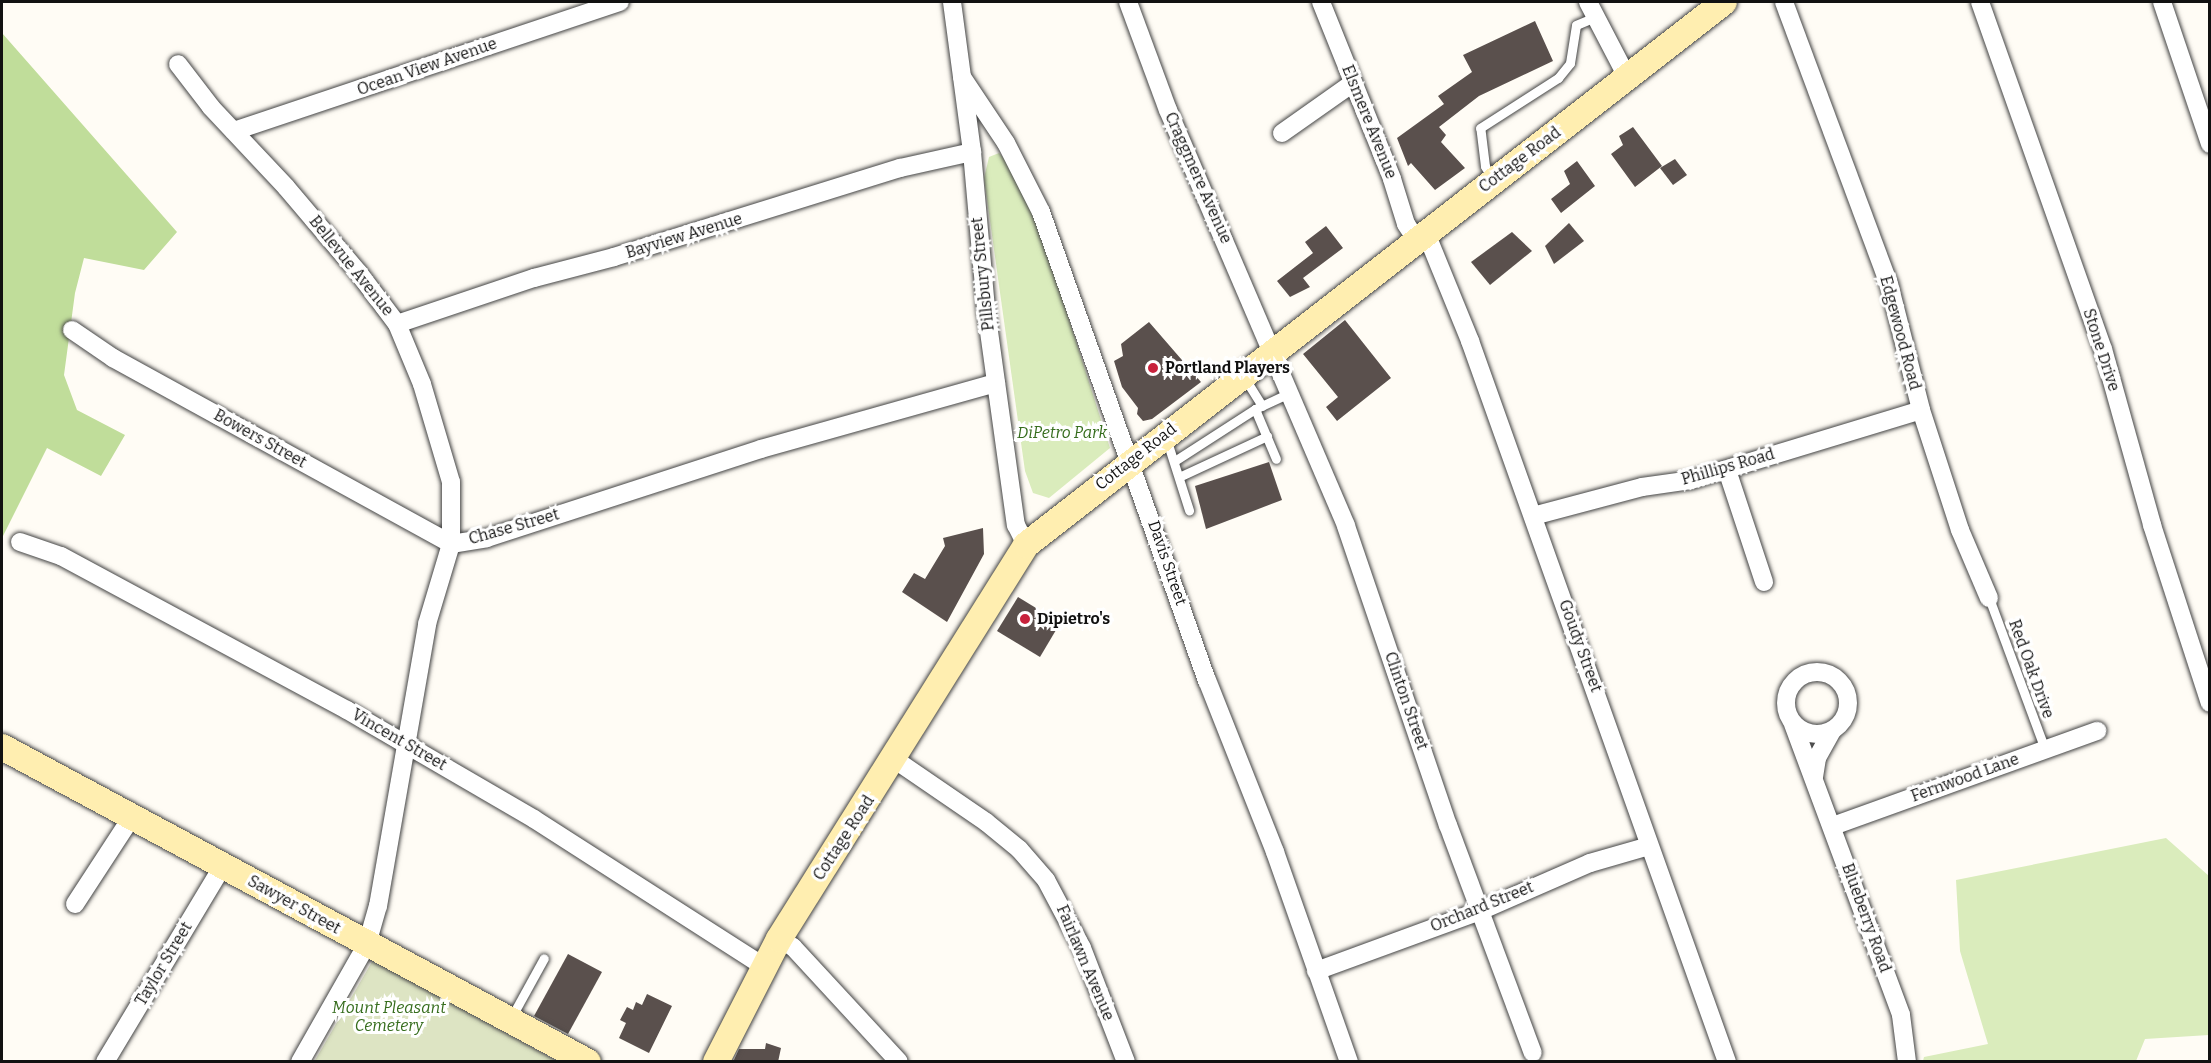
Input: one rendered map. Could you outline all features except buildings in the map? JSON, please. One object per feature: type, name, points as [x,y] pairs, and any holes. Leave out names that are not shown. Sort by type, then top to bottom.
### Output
[{"type":"street","name":"Ocean View Avenue","points":[[234,131],[620,2]]},
{"type":"street","name":"Pillsbury Street","points":[[952,2],[972,152],[996,383],[1016,525],[1026,545]]},
{"type":"street","name":"Craggmere Avenue","points":[[1128,2],[1168,110],[1273,352]]},
{"type":"street","name":"Elsmere Avenue","points":[[1321,2],[1392,179],[1406,224],[1421,237]]},
{"type":"street","name":"Cottage Road","points":[[716,1062],[778,939],[894,759],[1026,545],[1131,460],[1724,2]]},
{"type":"street","name":"Edgewood Road","points":[[1784,2],[1889,284],[1921,410],[1960,530],[1989,598]]},
{"type":"street","name":"Stone Drive","points":[[1980,2],[2103,349],[2152,525],[2210,703]]},
{"type":"street","points":[[2162,2],[2206,124],[2210,144]]},
{"type":"street","points":[[1592,10],[1627,77]]},
{"type":"street","name":"Bellevue Avenue","points":[[178,64],[234,131],[293,195],[397,324],[422,384],[451,482],[451,544]]},
{"type":"street","name":"Davis Street","points":[[962,77],[1006,143],[1041,212],[1349,1062]]},
{"type":"street","points":[[1282,133],[1353,83]]},
{"type":"street","name":"Bayview Avenue","points":[[397,324],[534,278],[614,257],[900,168],[972,152]]},
{"type":"street","name":"Goudy Street","points":[[1421,237],[1470,340],[1727,1062]]},
{"type":"street","name":"Bowers Street","points":[[72,330],[113,358],[451,544]]},
{"type":"street","name":"Clinton Street","points":[[1273,352],[1346,526],[1480,911],[1533,1053]]},
{"type":"street","name":"Chase Street","points":[[300,1062],[367,944],[378,906],[427,624],[451,544],[487,538],[761,449],[996,383]]},
{"type":"street","name":"Phillips Road","points":[[1533,516],[1642,487],[1727,470],[1921,410]]},
{"type":"street","points":[[1727,470],[1764,582]]},
{"type":"street","name":"Vincent Street","points":[[20,542],[61,556],[406,743],[763,966]]},
{"type":"street","name":"Blueberry Road","points":[[1814,777],[1816,758],[1832,731],[1846,715],[1849,705],[1842,684],[1825,673],[1805,674],[1790,686],[1785,706],[1833,826],[1901,1015],[1907,1062]]},
{"type":"street","points":[[1793,724],[1810,734],[1832,731]]},
{"type":"street","name":"Fernwood Lane","points":[[1833,826],[2097,731]]},
{"type":"street","name":"Sawyer Street","points":[[2,747],[130,818],[588,1062]]},
{"type":"street","name":"Fairlawn Avenue","points":[[894,759],[986,822],[1019,849],[1046,880],[1082,948],[1126,1062]]},
{"type":"street","points":[[75,904],[130,818]]},
{"type":"street","name":"Orchard Street","points":[[1316,971],[1480,911],[1590,863],[1649,846]]},
{"type":"street","name":"Taylor Street","points":[[105,1062],[223,866]]},
{"type":"street","points":[[778,939],[793,947],[899,1062]]},
{"type":"lane","points":[[1493,180],[1485,166],[1480,128],[1558,78],[1570,63],[1576,26],[1592,10]]},
{"type":"lane","points":[[1243,375],[1258,407],[1276,459]]},
{"type":"lane","points":[[1176,460],[1258,407],[1291,392]]},
{"type":"lane","points":[[1164,435],[1176,460],[1189,510]]},
{"type":"lane","points":[[1181,476],[1267,436]]},
{"type":"lane","name":"Red Oak Drive","points":[[1989,598],[2045,749]]},
{"type":"lane","points":[[510,1020],[544,958]]},
{"type":"green space","points":[[2,33],[177,232],[144,270],[84,258],[75,293],[64,375],[77,410],[125,435],[101,476],[47,448],[2,538]]},
{"type":"green space","name":"DiPetro Park","points":[[999,153],[1011,166],[1037,219],[1110,448],[1049,498],[1033,493],[1025,471],[984,178],[989,157]]},
{"type":"green space","points":[[2166,838],[2209,876],[2209,1035],[2145,1039],[2136,1061],[1923,1061],[1924,1057],[1988,1044],[1960,951],[1956,880]]},
{"type":"green space","name":"Mount Pleasant Cemetery","points":[[373,960],[557,1061],[314,1062]]},
{"type":"place","name":"Portland Players","points":[[1153,368]]},
{"type":"place","name":"Dipietro's","points":[[1025,619]]}]
